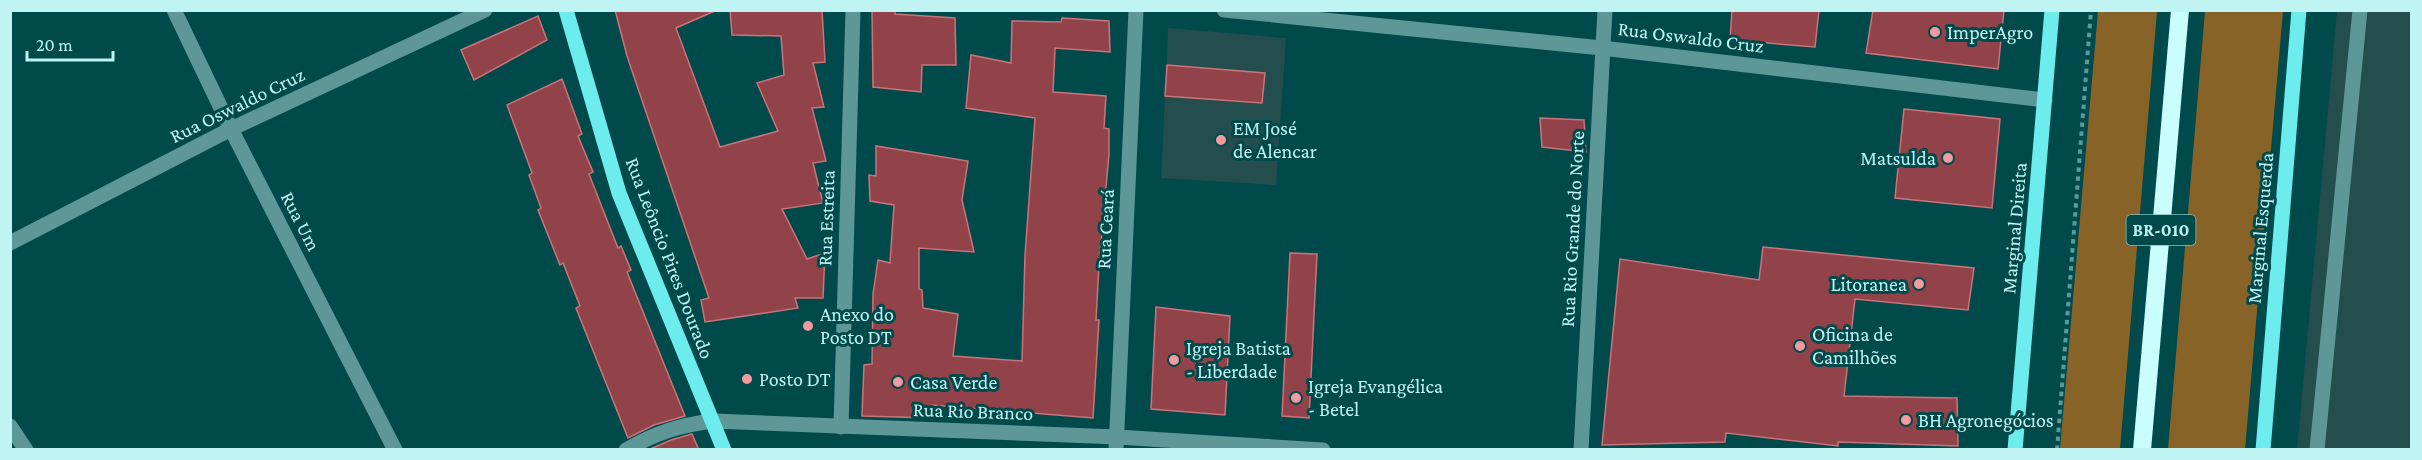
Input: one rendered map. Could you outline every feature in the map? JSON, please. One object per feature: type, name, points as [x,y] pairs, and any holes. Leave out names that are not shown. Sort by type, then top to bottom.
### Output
[{"type":"highway","name":"BR-010","points":[[2142,450],[2180,10]]},
{"type":"main road","name":"Rua Leôncio Pires Dourado","points":[[566,10],[619,193],[724,450]]},
{"type":"main road","name":"Marginal Direita","points":[[2015,450],[2052,10]]},
{"type":"main road","name":"Marginal Esquerda","points":[[2263,450],[2299,10]]},
{"type":"street","name":"Rua Um","points":[[174,10],[231,129],[395,450]]},
{"type":"street","name":"Rua Oswaldo Cruz","points":[[10,243],[231,129],[485,10]]},
{"type":"street","name":"Rua Estreita","points":[[841,427],[853,10]]},
{"type":"street","name":"Rua Ceará","points":[[1117,443],[1136,10]]},
{"type":"street","name":"Rua Oswaldo Cruz","points":[[1224,10],[1602,48],[2045,100]]},
{"type":"street","name":"Rua Rio Grande do Norte","points":[[1581,450],[1605,10]]},
{"type":"street","points":[[2317,450],[2360,10]]},
{"type":"street","name":"Rua Rio Branco","points":[[626,450],[656,433],[684,424],[713,422],[1117,443],[1323,450]]},
{"type":"street","points":[[10,426],[26,450]]},
{"type":"path","points":[[2057,450],[2091,10]]},
{"type":"shaded area","points":[[2098,11],[2157,11],[2120,449],[2060,449]]},
{"type":"shaded area","points":[[2205,11],[2283,11],[2245,449],[2168,449]]},
{"type":"shaded area","points":[[2337,11],[2411,11],[2411,449],[2297,450]]},
{"type":"shaded area","name":"EM José de Alencar","points":[[1168,28],[1286,38],[1276,185],[1161,178],[1165,96],[1262,103],[1264,73],[1167,65]]},
{"type":"building","points":[[615,10],[717,10],[676,28],[720,147],[778,131],[757,83],[784,75],[781,36],[732,35],[730,10],[822,10],[825,62],[813,63],[824,107],[812,108],[826,161],[813,163],[823,203],[782,209],[807,259],[825,253],[823,298],[795,298],[798,308],[705,322],[701,300],[709,298],[627,56]]},
{"type":"building","points":[[872,10],[895,10],[895,14],[955,18],[956,65],[922,65],[921,92],[873,87]]},
{"type":"building","points":[[1732,10],[1819,10],[1815,47],[1730,40]]},
{"type":"building","name":"ImperAgro","points":[[1873,10],[2004,10],[1998,69],[1866,53]]},
{"type":"building","points":[[538,16],[547,40],[474,80],[461,50]]},
{"type":"building","points":[[1062,18],[1109,21],[1110,52],[1055,48],[1053,92],[1106,96],[1104,128],[1109,129],[1109,154],[1099,265],[1096,320],[1099,320],[1093,418],[932,405],[932,418],[862,416],[864,365],[872,364],[873,294],[878,260],[890,263],[894,205],[870,201],[869,175],[876,176],[876,146],[968,161],[962,200],[974,252],[919,248],[919,289],[922,290],[923,308],[958,314],[953,356],[1022,361],[1025,255],[1035,118],[966,108],[971,55],[1011,63],[1012,21],[1061,22]]},
{"type":"building","points":[[1167,65],[1265,73],[1262,103],[1165,96]]},
{"type":"building","points":[[562,79],[582,134],[578,136],[593,172],[589,174],[618,248],[621,246],[631,270],[627,272],[685,416],[654,425],[628,438],[576,308],[580,306],[563,263],[560,265],[538,210],[541,208],[529,175],[532,173],[507,105]]},
{"type":"building","name":"Matsulda","points":[[1904,109],[2000,119],[1992,208],[1895,198]]},
{"type":"building","points":[[1540,118],[1584,120],[1586,152],[1542,147]]},
{"type":"building","points":[[1763,247],[1974,268],[1968,310],[1855,299],[1844,396],[1957,398],[1958,446],[1838,442],[1838,446],[1726,433],[1725,442],[1602,445],[1620,259],[1759,280]]},
{"type":"building","points":[[1290,253],[1317,254],[1309,418],[1282,416]]},
{"type":"building","points":[[1156,307],[1230,316],[1225,415],[1151,409]]},
{"type":"building","points":[[692,434],[699,450],[648,450],[671,440]]},
{"type":"place","name":"ImperAgro","points":[[1935,32]]},
{"type":"place","name":"EM José de Alencar","points":[[1221,140]]},
{"type":"place","name":"Matsulda","points":[[1948,158]]},
{"type":"place","name":"Litoranea","points":[[1919,284]]},
{"type":"place","name":"Anexo do Posto DT","points":[[808,326]]},
{"type":"place","name":"Oficina de Camilhões","points":[[1800,346]]},
{"type":"place","name":"Igreja Batista - Liberdade","points":[[1174,360]]},
{"type":"place","name":"Posto DT","points":[[747,379]]},
{"type":"place","name":"Casa Verde","points":[[898,382]]},
{"type":"place","name":"Igreja Evangélica - Betel","points":[[1296,398]]},
{"type":"place","name":"BH Agronegócios","points":[[1906,420]]}]
